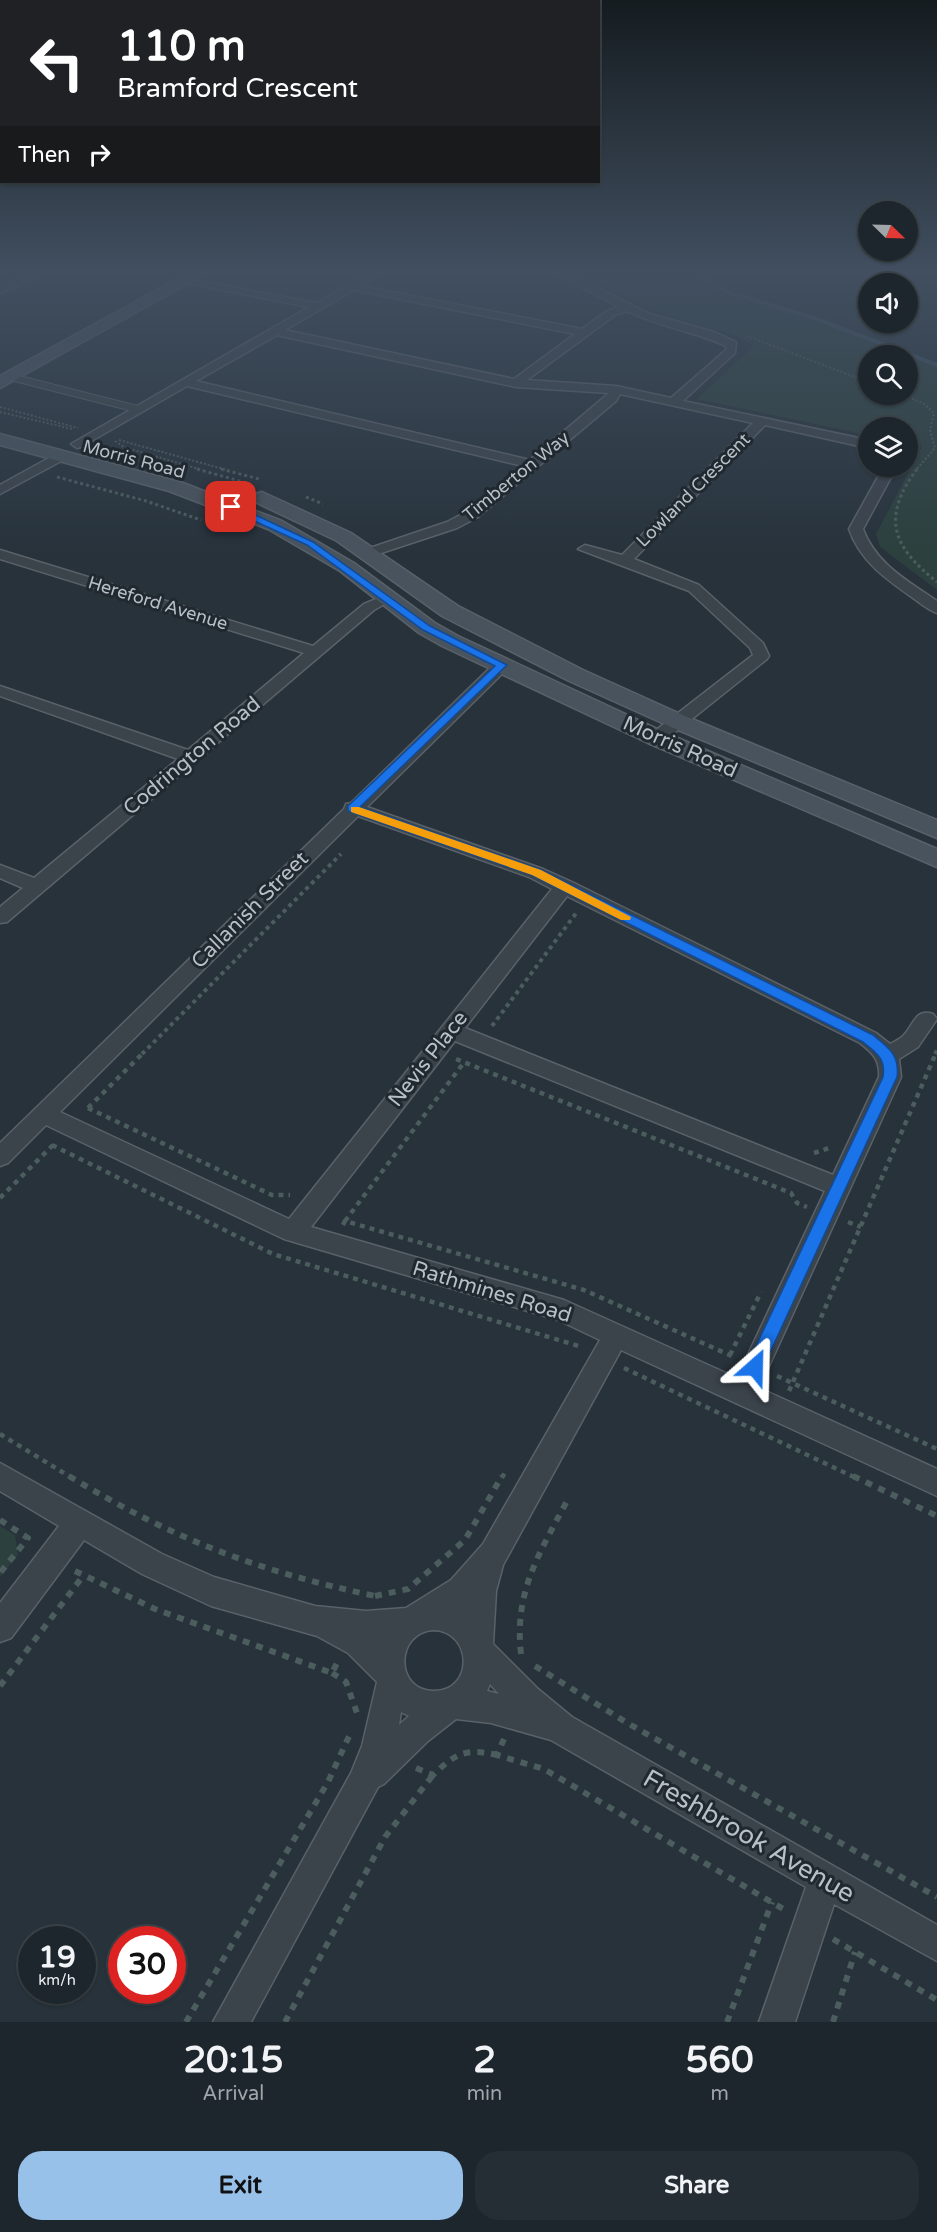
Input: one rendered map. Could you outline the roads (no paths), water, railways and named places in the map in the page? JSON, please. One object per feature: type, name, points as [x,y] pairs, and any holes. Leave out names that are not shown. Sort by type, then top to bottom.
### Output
[{"type":"street","points":[[4,378],[28,365]]},
{"type":"street","points":[[79,437],[137,409],[214,365]]},
{"type":"street","name":"Lowland Crescent","points":[[434,365],[516,383],[616,390],[762,421]]},
{"type":"street","points":[[516,383],[540,365]]},
{"type":"street","points":[[681,403],[717,365]]},
{"type":"street","points":[[185,382],[532,464]]},
{"type":"street","name":"Timberton Way","points":[[369,553],[452,525],[473,514],[612,398],[616,390]]},
{"type":"street","points":[[762,421],[858,442]]},
{"type":"street","name":"Lowland Crescent","points":[[630,562],[626,560],[632,550],[762,421]]},
{"type":"street","name":"Morris Road","points":[[0,423],[79,437],[194,475]]},
{"type":"street","name":"Morris Road","points":[[0,439],[58,457],[176,487],[275,525],[347,567],[427,628],[657,738],[937,859]]},
{"type":"street","points":[[0,490],[58,457]]},
{"type":"street","points":[[885,477],[856,529],[859,544],[873,559],[937,608]]},
{"type":"street","name":"Morris Road","points":[[246,492],[313,520],[369,553],[450,612],[575,675],[679,723],[936,828]]},
{"type":"street","name":"Lowland Crescent","points":[[585,549],[630,562],[694,588],[756,646],[761,656],[679,723],[657,738]]},
{"type":"street","name":"Hereford Avenue","points":[[0,554],[316,652]]},
{"type":"street","name":"Codrington Road","points":[[0,917],[369,607],[386,598]]},
{"type":"street","points":[[427,628],[450,612]]},
{"type":"street","name":"Callanish Street","points":[[0,1157],[352,808],[502,665]]},
{"type":"street","points":[[0,691],[190,757]]},
{"type":"street","points":[[352,808],[537,873],[868,1038],[888,1056],[892,1066],[890,1077],[743,1394]]},
{"type":"street","points":[[0,871],[36,886]]},
{"type":"street","name":"Nevis Place","points":[[293,1233],[565,886]]},
{"type":"street","points":[[888,1056],[910,1042],[926,1019]]},
{"type":"street","points":[[450,1031],[839,1186]]},
{"type":"street","name":"Rathmines Road","points":[[43,1114],[293,1233],[534,1301],[610,1346],[743,1394],[937,1483]]},
{"type":"street","points":[[231,2022],[363,1784],[378,1746],[392,1677],[389,1660],[392,1646],[399,1633],[415,1620],[451,1601],[469,1585],[492,1554],[610,1346]]},
{"type":"street","points":[[0,1476],[152,1564],[211,1592],[315,1621],[359,1642],[392,1677],[407,1699],[419,1705],[434,1708],[451,1704]]},
{"type":"street","points":[[0,1627],[79,1523]]},
{"type":"street","points":[[363,1784],[388,1754],[416,1727],[471,1688],[478,1675],[481,1591],[492,1554]]},
{"type":"street","points":[[315,1621],[366,1626],[415,1620],[435,1614],[462,1623],[478,1648]]},
{"type":"street","name":"Freshbrook Avenue","points":[[478,1648],[521,1707],[937,1944]]},
{"type":"street","name":"Freshbrook Avenue","points":[[451,1704],[521,1707]]},
{"type":"street","points":[[777,2022],[825,1880]]},
{"type":"lane","points":[[4,378],[137,409]]}]
